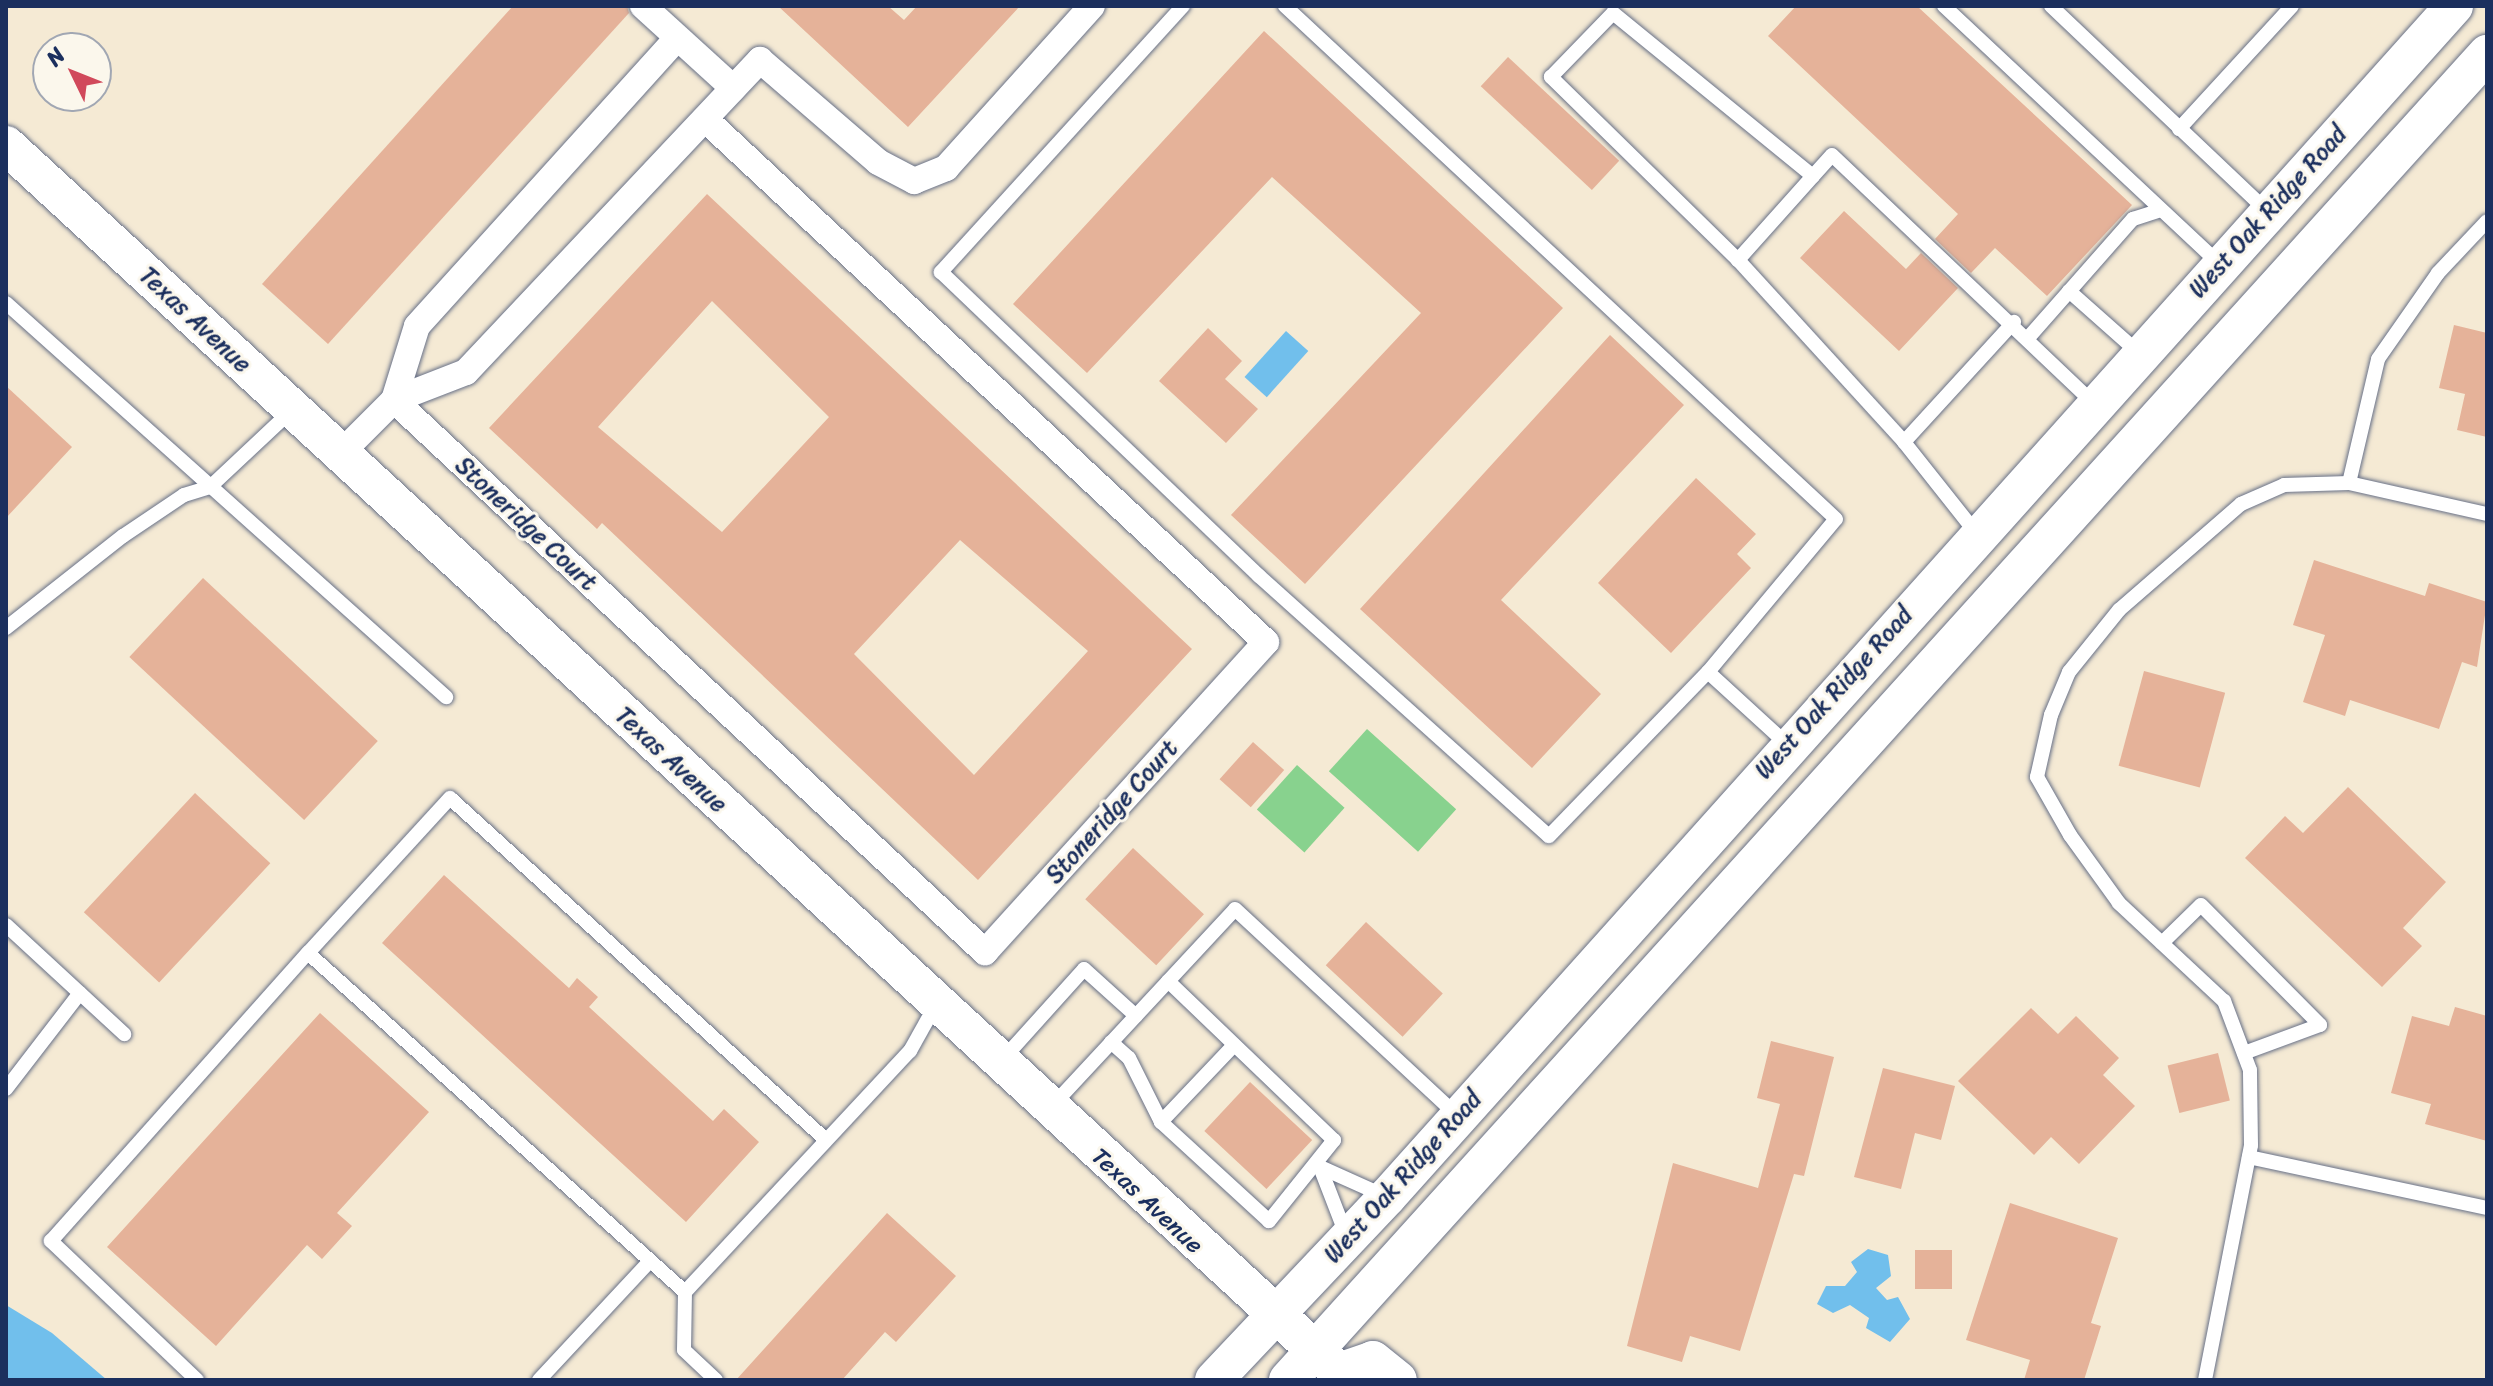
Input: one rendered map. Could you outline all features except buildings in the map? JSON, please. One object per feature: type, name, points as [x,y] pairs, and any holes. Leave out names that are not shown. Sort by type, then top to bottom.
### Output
[{"type":"street","points":[[643,6],[733,88]]},
{"type":"street","points":[[340,454],[394,400],[466,372],[760,60],[878,162],[914,181],[946,168],[1092,6]]},
{"type":"street","name":"West Oak Ridge Road","points":[[1214,1380],[1387,1197],[1788,745],[2454,6]]},
{"type":"street","points":[[394,400],[417,326],[677,38]]},
{"type":"street","points":[[1330,1368],[1665,960],[2487,54]]},
{"type":"street","name":"Stoneridge Court","points":[[394,400],[985,952],[1266,642],[705,119]]},
{"type":"street","name":"Texas Avenue","points":[[6,145],[1330,1368]]},
{"type":"street","points":[[2199,370],[2212,324],[2284,236],[2267,211]]},
{"type":"street","points":[[1665,960],[1674,916],[1799,777],[1799,758],[1788,745]]},
{"type":"street","points":[[1288,1380],[1373,1360],[1398,1380]]},
{"type":"lane","points":[[1183,6],[941,272],[1259,576],[1549,836],[1708,672],[1836,519],[1285,6]]},
{"type":"lane","points":[[1944,6],[2220,264]]},
{"type":"lane","points":[[2051,6],[2267,211]]},
{"type":"lane","points":[[2179,129],[2292,6]]},
{"type":"lane","points":[[1813,176],[1613,13],[1551,77],[1738,260],[1904,442],[1978,534]]},
{"type":"lane","points":[[1738,260],[1832,155],[2014,322],[2094,404]]},
{"type":"lane","points":[[2028,338],[2133,219],[2161,210]]},
{"type":"lane","points":[[2349,483],[2378,359],[2438,273],[2487,221]]},
{"type":"lane","points":[[2069,291],[2140,354]]},
{"type":"lane","points":[[6,303],[446,697]]},
{"type":"lane","points":[[1904,442],[2014,322]]},
{"type":"lane","points":[[6,628],[100,552],[184,495],[210,487],[293,410]]},
{"type":"lane","points":[[2205,1380],[2249,1157],[2244,1053],[2224,1001],[2119,903],[2037,777],[2057,701],[2069,672],[2119,610],[2218,521],[2284,485],[2349,483],[2487,514]]},
{"type":"lane","points":[[1708,672],[1788,745]]},
{"type":"lane","points":[[197,1380],[51,1241],[450,798],[826,1140]]},
{"type":"lane","points":[[2162,943],[2201,905],[2320,1025],[2244,1053]]},
{"type":"lane","points":[[1049,1110],[1235,909],[1458,1116]]},
{"type":"lane","points":[[6,925],[124,1034]]},
{"type":"lane","points":[[308,953],[685,1292]]},
{"type":"lane","points":[[999,1064],[1084,969],[1136,1016]]},
{"type":"lane","points":[[1111,1042],[1129,1058],[1161,1122],[1269,1221],[1320,1167],[1334,1140],[1168,981]]},
{"type":"lane","points":[[6,1089],[80,993]]},
{"type":"lane","points":[[716,1380],[684,1350],[685,1292],[910,1051],[936,1005]]},
{"type":"lane","points":[[1161,1122],[1234,1045]]},
{"type":"lane","points":[[2249,1157],[2487,1208]]},
{"type":"lane","points":[[1320,1167],[1387,1197]]},
{"type":"lane","points":[[1320,1167],[1348,1239]]},
{"type":"lane","points":[[539,1380],[650,1261]]},
{"type":"green space","points":[[1367,729],[1456,809],[1418,852],[1329,771]]},
{"type":"green space","points":[[1297,765],[1345,808],[1304,852],[1257,810]]},
{"type":"water","points":[[1286,331],[1308,351],[1267,397],[1245,377]]},
{"type":"water","points":[[1868,1249],[1888,1255],[1891,1276],[1876,1288],[1887,1300],[1898,1297],[1910,1319],[1890,1342],[1866,1328],[1869,1318],[1850,1305],[1833,1313],[1817,1304],[1826,1286],[1845,1286],[1857,1272],[1851,1262]]},
{"type":"water","points":[[6,1305],[52,1333],[107,1380],[6,1380]]}]
